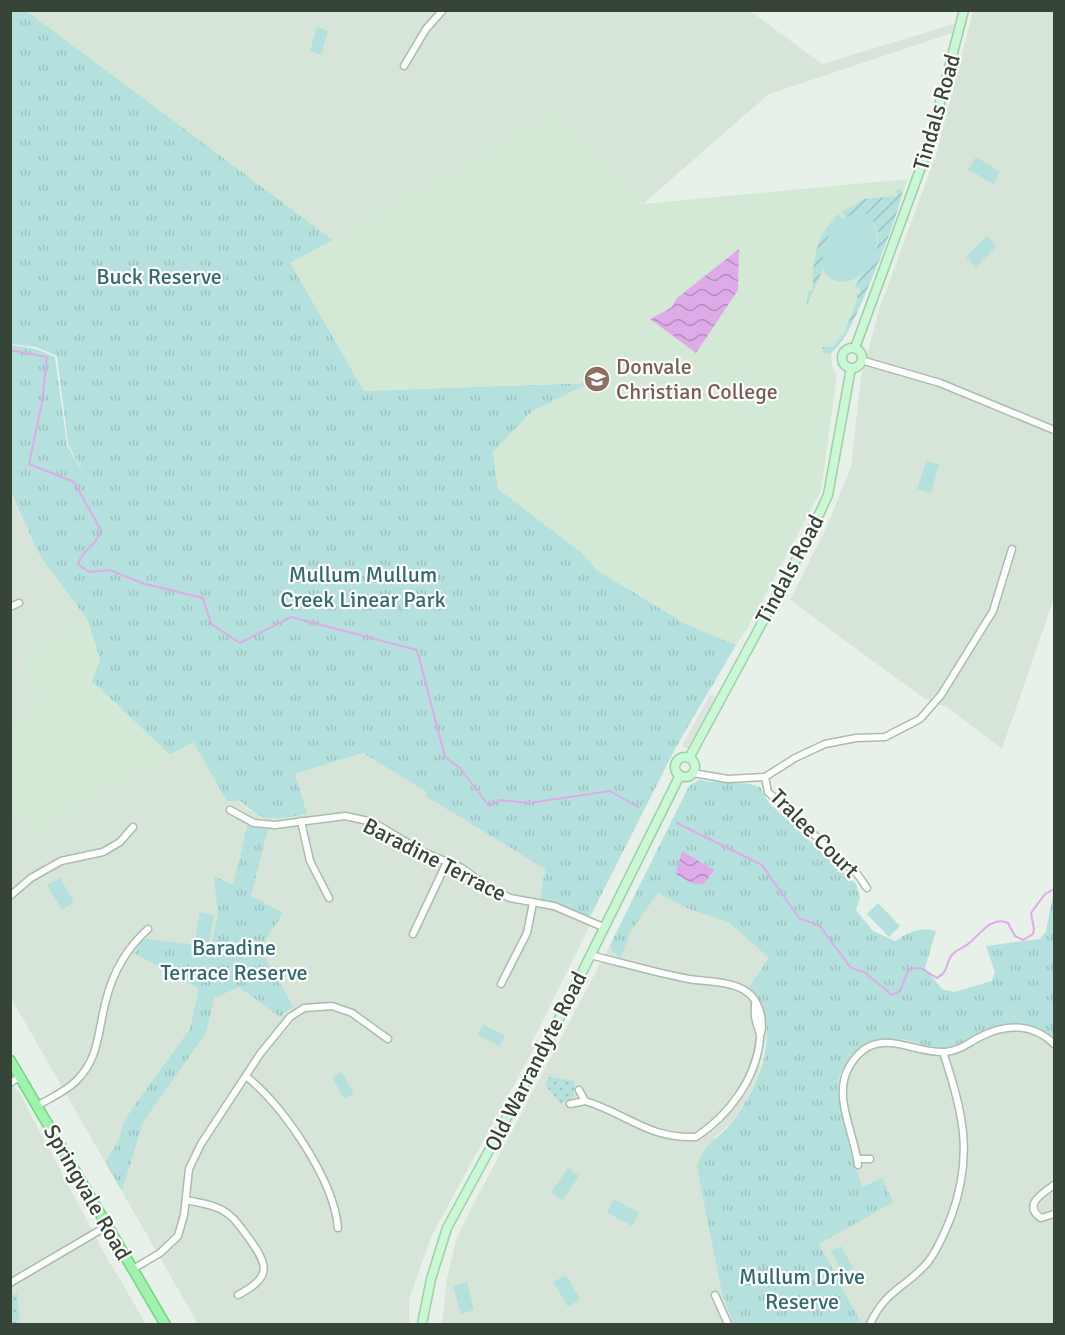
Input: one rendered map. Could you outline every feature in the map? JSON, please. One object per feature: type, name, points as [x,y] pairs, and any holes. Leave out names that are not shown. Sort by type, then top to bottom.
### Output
[{"type":"main road","name":"Tindals Road","points":[[855,348],[928,145],[964,10]]},
{"type":"main road","points":[[855,348],[860,352],[861,360],[858,366],[851,368],[845,365],[842,356],[845,350],[855,348]]},
{"type":"main road","name":"Tindals Road","points":[[688,758],[800,554],[828,495],[851,368]]},
{"type":"main road","points":[[682,757],[688,758],[694,764],[693,772],[686,777],[676,771],[676,763],[682,757]]},
{"type":"main road","name":"Old Warrandyte Road","points":[[425,1324],[431,1279],[447,1228],[544,1049],[680,775]]},
{"type":"main road","name":"Springvale Road","points":[[10,1060],[165,1324]]},
{"type":"street","points":[[404,66],[426,29],[442,10]]},
{"type":"street","points":[[861,360],[940,383],[1054,430]]},
{"type":"street","points":[[693,772],[728,779],[765,777],[795,758],[825,744],[856,738],[885,737],[920,719],[941,695],[993,611],[1012,549]]},
{"type":"street","points":[[10,607],[19,603]]},
{"type":"street","name":"Tralee Court","points":[[765,777],[768,792],[858,875],[867,888]]},
{"type":"street","name":"Baradine Terrace","points":[[230,810],[254,822],[275,825],[345,816],[373,822],[423,852],[447,862],[510,898],[576,913],[603,927]]},
{"type":"street","points":[[301,821],[310,861],[329,898]]},
{"type":"street","points":[[10,896],[30,878],[62,861],[103,852],[120,842],[133,827]]},
{"type":"street","points":[[413,934],[447,862]]},
{"type":"street","points":[[501,984],[527,933],[533,903]]},
{"type":"street","points":[[37,1106],[71,1085],[92,1060],[114,977],[134,942],[148,929]]},
{"type":"street","points":[[570,1104],[585,1101],[619,1114],[644,1129],[661,1135],[696,1137],[728,1111],[741,1092],[756,1058],[760,1033],[755,1021],[755,1003],[746,990],[590,955]]},
{"type":"street","points":[[133,1269],[160,1253],[178,1236],[186,1200],[189,1170],[201,1144],[279,1028],[304,1008],[332,1006],[352,1013],[388,1039]]},
{"type":"street","points":[[870,1159],[858,1162],[842,1096],[844,1077],[854,1060],[868,1048],[887,1043],[906,1044],[943,1052],[965,1046],[993,1031],[1018,1027],[1038,1032],[1054,1044]]},
{"type":"street","points":[[870,1324],[882,1300],[917,1272],[934,1253],[957,1200],[964,1158],[963,1122],[956,1087],[943,1052]]},
{"type":"street","points":[[10,1083],[20,1077]]},
{"type":"street","points":[[247,1077],[259,1087],[308,1149],[331,1195],[338,1228]]},
{"type":"street","points":[[579,1090],[585,1101]]},
{"type":"street","points":[[1054,1185],[1037,1197],[1033,1205],[1034,1211],[1041,1218],[1054,1214]]},
{"type":"street","points":[[186,1200],[207,1204],[228,1214],[263,1257],[265,1268],[261,1278],[252,1287],[238,1295]]},
{"type":"street","points":[[10,1283],[107,1226]]},
{"type":"street","points":[[715,1295],[728,1324]]},
{"type":"shaded area","points":[[25,11],[750,11],[822,64],[954,24],[952,33],[769,94],[643,204],[553,110],[333,240]]},
{"type":"shaded area","points":[[973,11],[1054,11],[1054,598],[1002,749],[948,708],[922,697],[790,600],[827,526],[851,467],[861,377],[879,310],[937,152]]},
{"type":"shaded area","name":"Donvale Christian College","points":[[553,110],[643,204],[908,179],[880,258],[843,338],[831,349],[832,367],[837,375],[821,491],[747,629],[736,645],[684,623],[597,570],[581,552],[498,489],[493,452],[531,412],[588,383],[364,391],[289,263]]},
{"type":"shaded area","points":[[10,493],[40,556],[87,619],[19,655],[40,695],[11,737]]},
{"type":"shaded area","points":[[87,619],[100,659],[92,681],[170,755],[30,835],[11,803],[10,738],[40,695],[19,655]]},
{"type":"shaded area","points":[[710,694],[716,697],[687,749],[682,746]]},
{"type":"shaded area","points":[[193,742],[227,800],[237,800],[248,810],[256,813],[295,774],[363,753],[428,792],[425,796],[545,869],[540,901],[590,917],[590,925],[531,1044],[535,1046],[432,1235],[409,1299],[409,1324],[198,1324],[11,998],[10,803],[30,835]]},
{"type":"shaded area","points":[[658,892],[689,909],[728,922],[769,958],[757,995],[765,1009],[768,1029],[758,1075],[748,1098],[731,1123],[715,1137],[718,1270],[722,1293],[862,1187],[853,1162],[837,1088],[845,1064],[855,1053],[882,1040],[963,1043],[983,1030],[1006,1024],[1029,1023],[1054,1039],[1054,1324],[442,1324],[447,1278],[456,1240],[472,1207],[610,945],[612,952],[621,958],[630,932]]},
{"type":"shaded area","points":[[10,1083],[19,1092],[102,1249],[146,1324],[11,1324]]},
{"type":"green space","name":"Mullum Mullum Creek Linear Park","points":[[25,10],[333,240],[290,263],[364,391],[589,383],[531,412],[493,452],[498,489],[581,552],[597,570],[684,623],[736,645],[676,747],[590,917],[540,901],[545,869],[425,796],[427,792],[363,753],[295,774],[307,814],[278,818],[264,817],[240,801],[227,801],[193,742],[170,755],[92,681],[100,659],[87,619],[40,556],[11,493],[11,345],[36,349],[55,357],[67,445],[87,480],[68,444],[57,356],[36,347],[11,344],[10,11]]},
{"type":"green space","points":[[317,27],[328,31],[321,55],[310,51]]},
{"type":"green space","points":[[976,157],[1000,172],[993,184],[968,169]]},
{"type":"green space","points":[[902,189],[888,238],[849,330],[830,354],[823,353],[822,347],[832,347],[841,338],[839,334],[843,336],[858,298],[855,294],[860,293],[859,287],[855,288],[878,244],[875,225],[867,214],[846,218],[842,212],[864,199],[897,196],[896,190]]},
{"type":"green space","points":[[839,214],[843,220],[825,244],[822,271],[807,305],[808,292],[813,289],[813,268],[820,239]]},
{"type":"green space","points":[[854,214],[867,214],[875,226],[877,240],[874,254],[868,267],[858,276],[847,282],[835,280],[824,272],[825,246],[828,237],[838,223]]},
{"type":"green space","points":[[987,236],[997,246],[976,267],[966,257]]},
{"type":"green space","points":[[926,461],[939,464],[931,493],[917,489]]},
{"type":"green space","name":"Mullum Drive Reserve","points":[[699,780],[760,787],[769,803],[856,884],[860,897],[856,910],[873,931],[895,941],[915,931],[925,929],[936,931],[925,968],[942,989],[954,992],[992,981],[995,972],[986,946],[1040,939],[1046,931],[1054,891],[1054,1039],[1038,1028],[1011,1023],[992,1027],[960,1044],[946,1048],[892,1039],[872,1044],[854,1054],[842,1070],[839,1079],[839,1099],[862,1187],[882,1178],[893,1202],[819,1244],[860,1321],[858,1324],[734,1324],[722,1293],[697,1167],[700,1158],[712,1141],[728,1127],[743,1106],[759,1073],[765,1054],[767,1036],[765,1018],[760,1002],[749,987],[769,958],[728,922],[689,909],[658,893],[630,932],[621,958],[612,952],[610,945],[689,786]]},
{"type":"green space","name":"Baradine Terrace Reserve","points":[[248,824],[268,828],[251,896],[283,913],[260,949],[293,1006],[280,1017],[239,987],[214,998],[206,1033],[143,1122],[122,1191],[105,1162],[118,1142],[125,1119],[190,1029],[199,989],[134,953],[143,939],[211,946],[218,916],[214,876],[233,885]]},
{"type":"green space","points":[[60,878],[74,902],[62,910],[47,885]]},
{"type":"green space","points":[[878,903],[900,926],[889,937],[867,914]]},
{"type":"green space","points":[[200,912],[214,915],[209,943],[195,941]]},
{"type":"green space","points":[[483,1024],[505,1036],[500,1046],[478,1035]]},
{"type":"green space","points":[[342,1072],[354,1094],[344,1099],[332,1077]]},
{"type":"green space","points":[[549,1077],[574,1081],[574,1097],[561,1104],[545,1085]]},
{"type":"green space","points":[[568,1168],[579,1176],[563,1200],[551,1192]]},
{"type":"green space","points":[[614,1199],[639,1213],[632,1226],[607,1212]]},
{"type":"green space","points":[[841,1246],[853,1268],[843,1273],[831,1251]]},
{"type":"green space","points":[[566,1275],[580,1299],[568,1307],[553,1282]]},
{"type":"green space","points":[[467,1282],[474,1310],[461,1314],[453,1286]]},
{"type":"green space","points":[[17,1293],[20,1324],[12,1324],[11,1297]]},
{"type":"water","points":[[739,249],[738,290],[696,353],[650,319],[671,308],[677,298]]},
{"type":"water","points":[[682,851],[714,870],[704,884],[691,883],[676,874]]},
{"type":"waterway","points":[[10,350],[47,357],[42,402],[29,464],[74,482],[101,530],[78,564],[89,572],[110,570],[142,583],[203,598],[211,624],[240,643],[291,617],[417,650],[445,757],[460,768],[489,806],[500,800],[529,803],[610,791],[638,807]]},
{"type":"waterway","points":[[677,823],[762,865],[799,918],[820,926],[851,968],[864,972],[892,995],[900,991],[909,969],[921,968],[937,978],[941,976],[954,953],[991,924],[1002,921],[1008,923],[1015,936],[1023,940],[1033,934],[1031,913],[1045,894],[1054,889]]},
{"type":"place","name":"Donvale Christian College","points":[[597,379]]},
{"type":"park label","name":"Buck Reserve","points":[[159,276]]}]
